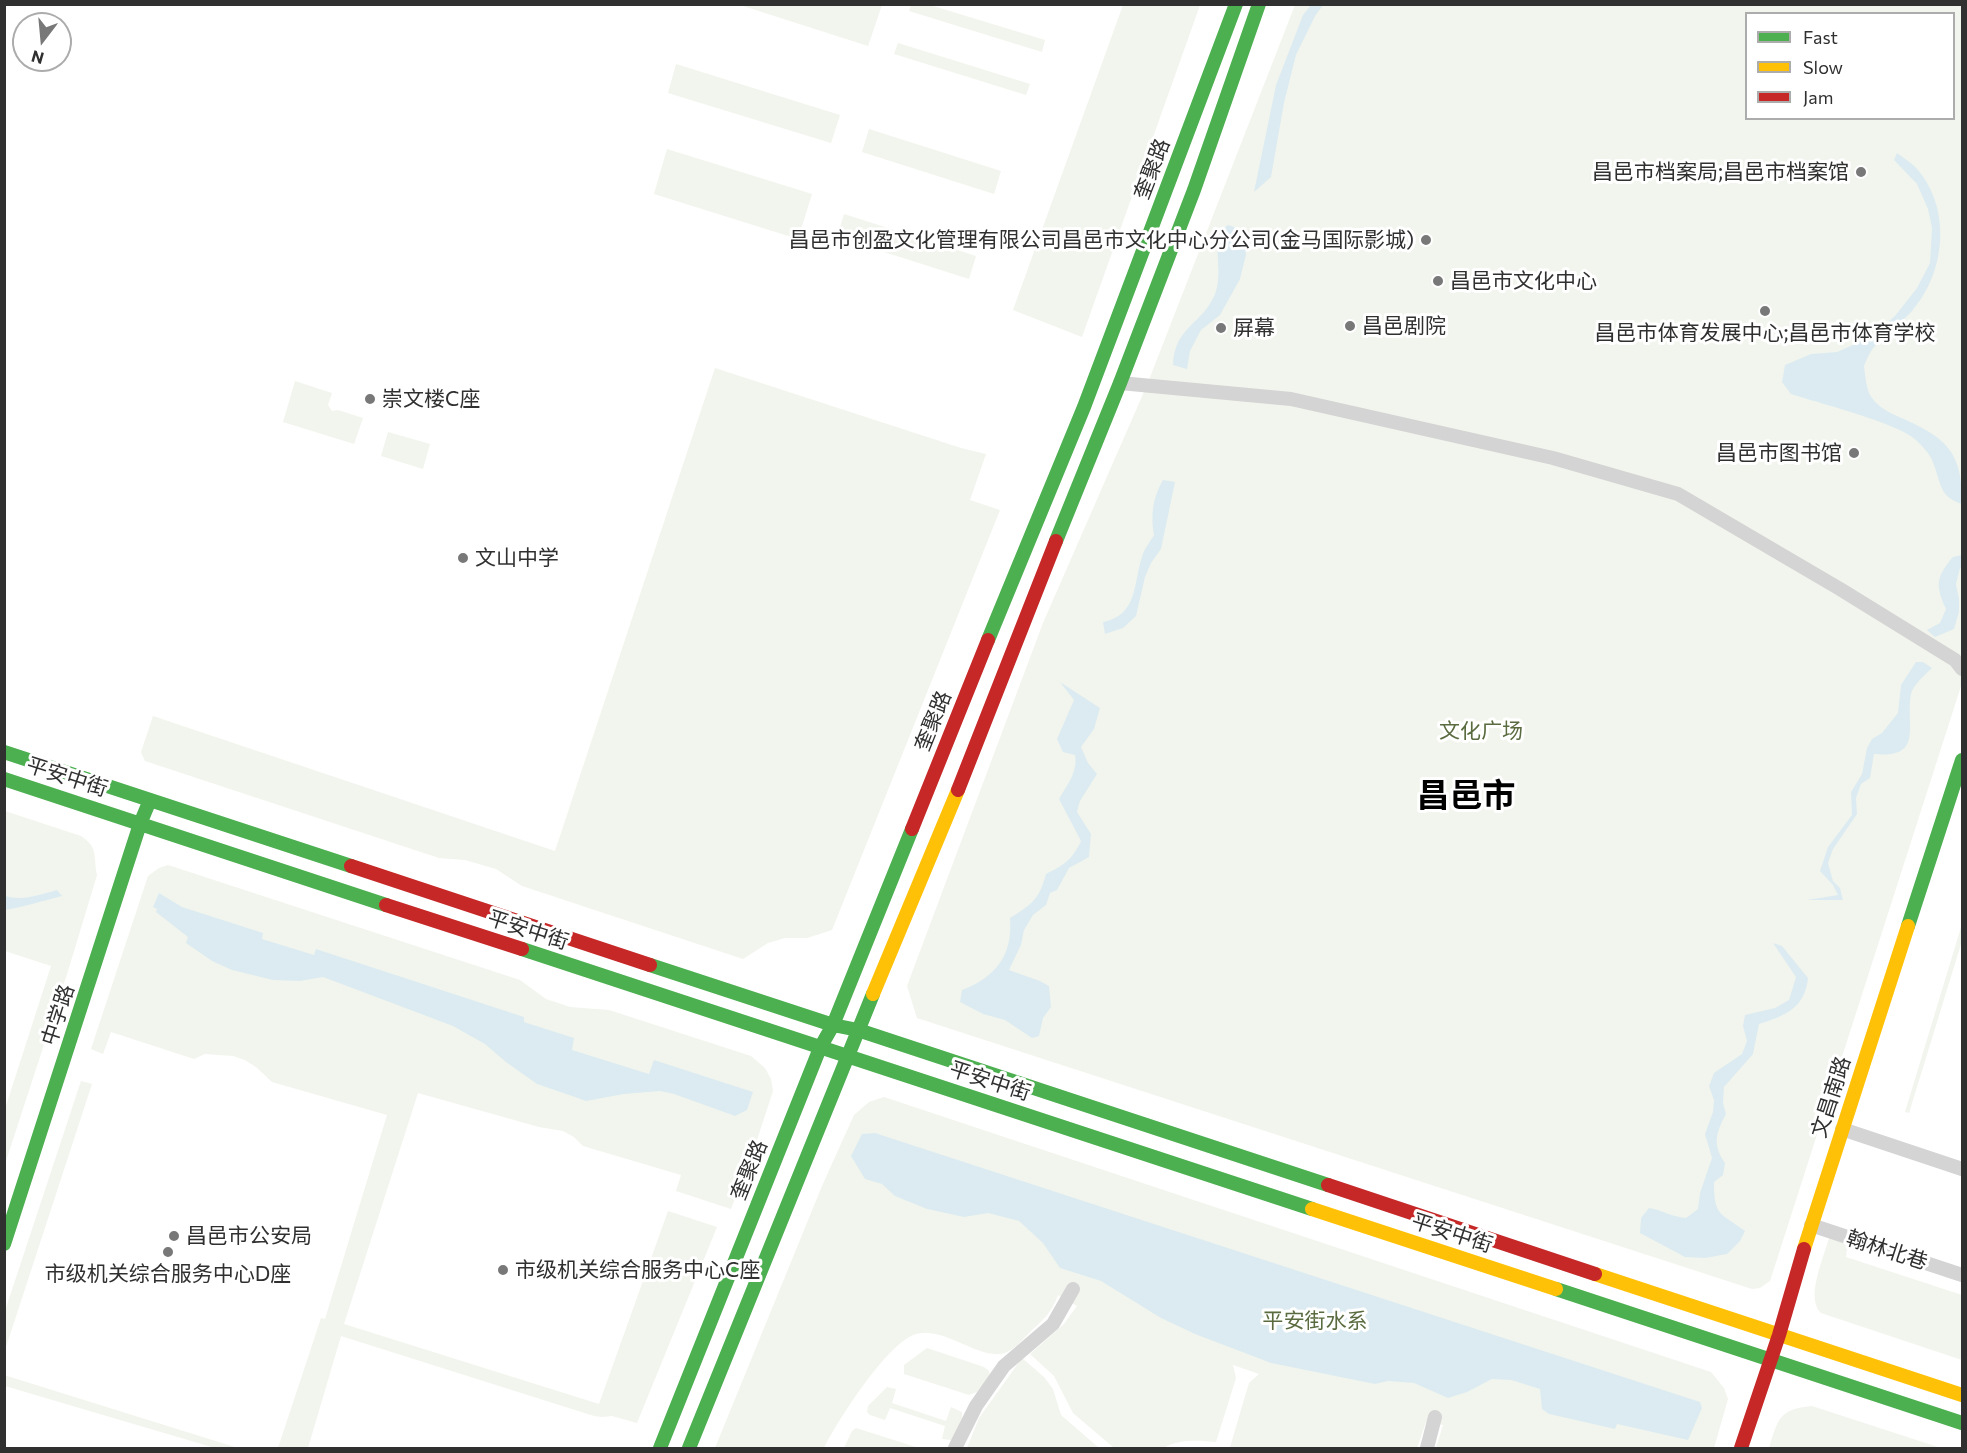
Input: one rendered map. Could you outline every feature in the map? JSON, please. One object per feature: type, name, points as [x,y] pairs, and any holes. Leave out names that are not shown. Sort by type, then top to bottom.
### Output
[{"type":"main road","name":"奎聚路","points":[[660,1449],[820,1048],[833,1024],[1047,493],[1084,407],[1236,4]]},
{"type":"main road","points":[[689,1449],[858,1030],[951,809],[1120,383],[1194,190],[1259,4]]},
{"type":"main road","name":"平安中街","points":[[4,752],[833,1024],[858,1030],[1962,1395]]},
{"type":"main road","name":"文昌南路","points":[[1741,1449],[1962,760]]},
{"type":"main road","name":"平安中街","points":[[4,779],[1962,1423]]},
{"type":"main road","name":"中学路","points":[[4,1244],[92,980],[140,824],[150,800]]},
{"type":"street","points":[[1120,383],[1291,399],[1553,458],[1678,494],[1840,589],[1955,660],[1962,669]]},
{"type":"street","points":[[1842,1129],[1962,1169]]},
{"type":"street","name":"翰林北巷","points":[[1811,1225],[1962,1275]]},
{"type":"street","points":[[955,1449],[976,1406],[1004,1365],[1053,1324],[1073,1289]]},
{"type":"street","points":[[1427,1449],[1435,1417]]},
{"type":"green space","points":[[882,4],[868,46],[740,5]]},
{"type":"green space","points":[[911,5],[930,5],[1045,40],[1042,52],[909,11]]},
{"type":"green space","points":[[1123,5],[1200,5],[1082,337],[1013,310]]},
{"type":"green space","name":"文化广场","points":[[1295,5],[1962,5],[1962,683],[1770,1281],[1760,1288],[1752,1289],[917,1018],[907,986],[1043,623],[1147,385]]},
{"type":"green space","points":[[898,43],[1030,84],[1026,95],[894,54]]},
{"type":"green space","points":[[676,64],[840,115],[831,143],[668,93]]},
{"type":"green space","points":[[869,129],[1001,171],[994,194],[862,152]]},
{"type":"green space","points":[[667,149],[812,194],[798,239],[654,194]]},
{"type":"green space","points":[[844,214],[976,256],[969,279],[837,237]]},
{"type":"green space","points":[[715,368],[961,448],[986,454],[970,500],[1000,510],[832,930],[807,938],[785,938],[768,943],[743,959],[522,886],[496,869],[465,860],[439,858],[145,761],[141,752],[153,716],[555,851]]},
{"type":"green space","points":[[295,381],[332,393],[328,405],[332,411],[338,410],[363,418],[354,444],[283,422]]},
{"type":"green space","points":[[388,432],[430,444],[423,469],[381,456]]},
{"type":"green space","points":[[5,811],[87,840],[93,849],[97,875],[5,1164],[5,1109],[51,966],[5,951]]},
{"type":"green space","points":[[168,865],[520,980],[546,999],[570,1007],[609,1010],[751,1056],[765,1068],[771,1079],[773,1091],[731,1209],[676,1191],[681,1175],[583,1146],[563,1131],[539,1127],[418,1093],[344,1324],[599,1404],[668,1211],[717,1227],[637,1423],[612,1416],[594,1416],[341,1336],[308,1448],[278,1448],[321,1318],[325,1319],[387,1115],[272,1082],[256,1067],[233,1056],[205,1054],[194,1059],[111,1032],[103,1054],[91,1049],[148,876]]},
{"type":"green space","points":[[1962,924],[1962,941],[1909,1113],[1905,1112]]},
{"type":"green space","points":[[81,1081],[92,1084],[5,1350],[5,1311]]},
{"type":"green space","name":"平安街水系","points":[[884,1097],[1711,1372],[1724,1388],[1728,1399],[1714,1448],[1436,1448],[1443,1425],[1426,1422],[1417,1448],[1232,1448],[1230,1447],[1249,1383],[1259,1374],[1233,1365],[1236,1378],[1216,1442],[1182,1442],[1163,1448],[1114,1448],[1073,1413],[1054,1376],[1030,1354],[1064,1324],[1077,1306],[1058,1295],[1044,1319],[1007,1352],[997,1354],[985,1352],[935,1334],[923,1333],[911,1336],[888,1355],[875,1370],[850,1404],[824,1448],[715,1448],[822,1186],[854,1115],[869,1102]]},
{"type":"green space","points":[[1829,1238],[1848,1242],[1846,1257],[1962,1295],[1962,1360],[1821,1313],[1815,1298],[1815,1288]]},
{"type":"green space","points":[[927,1348],[984,1367],[989,1371],[990,1376],[977,1392],[969,1395],[904,1374],[904,1365]]},
{"type":"green space","points":[[1022,1358],[1044,1377],[1053,1389],[1061,1415],[1099,1448],[967,1448],[979,1418]]},
{"type":"green space","points":[[4,1375],[238,1448],[215,1448],[5,1386]]},
{"type":"green space","points":[[887,1387],[896,1389],[892,1403],[946,1421],[951,1407],[962,1412],[962,1418],[952,1440],[942,1439],[945,1426],[890,1408],[885,1420],[870,1415],[867,1412],[868,1406]]},
{"type":"green space","points":[[1812,1406],[1941,1448],[1769,1448],[1781,1417],[1801,1407]]},
{"type":"green space","points":[[856,1428],[919,1448],[844,1448],[852,1431]]},
{"type":"shaded area","points":[[1311,5],[1323,5],[1315,16],[1296,55],[1284,103],[1271,177],[1254,192],[1276,85],[1303,15]]},
{"type":"shaded area","points":[[1897,153],[1916,168],[1929,186],[1940,223],[1940,242],[1932,279],[1923,296],[1912,311],[1879,341],[1869,355],[1864,366],[1866,383],[1871,397],[1881,407],[1928,431],[1948,448],[1959,470],[1962,504],[1948,497],[1944,492],[1930,456],[1916,440],[1876,420],[1791,394],[1782,382],[1785,365],[1811,354],[1837,352],[1869,338],[1895,316],[1917,288],[1930,263],[1932,228],[1928,209],[1917,184],[1894,160]]},
{"type":"shaded area","points":[[1228,225],[1244,230],[1246,255],[1240,279],[1220,315],[1201,330],[1190,351],[1187,369],[1173,365],[1178,342],[1204,312],[1215,294],[1218,273],[1217,234]]},
{"type":"shaded area","points":[[1163,480],[1175,482],[1161,549],[1145,577],[1136,616],[1123,628],[1105,634],[1103,622],[1123,613],[1132,597],[1143,554],[1154,535],[1153,507]]},
{"type":"shaded area","points":[[1962,555],[1962,567],[1956,584],[1959,612],[1954,629],[1935,637],[1927,630],[1940,623],[1946,609],[1940,594],[1940,576],[1953,557]]},
{"type":"shaded area","points":[[1916,662],[1923,662],[1932,668],[1911,694],[1907,745],[1900,751],[1890,754],[1874,754],[1870,778],[1861,784],[1856,798],[1857,814],[1833,849],[1828,863],[1833,881],[1840,888],[1843,900],[1807,900],[1838,895],[1833,885],[1820,871],[1828,847],[1852,815],[1851,792],[1862,774],[1867,748],[1872,739],[1882,733],[1898,713],[1901,685]]},
{"type":"shaded area","points":[[1060,682],[1100,708],[1094,729],[1081,747],[1088,763],[1097,774],[1080,801],[1077,812],[1091,834],[1089,857],[1069,868],[1057,890],[1050,893],[1046,905],[1033,915],[1024,930],[1021,945],[1009,970],[1049,986],[1051,1007],[1043,1018],[1039,1036],[1032,1038],[1005,1020],[983,1014],[960,1002],[962,990],[984,978],[1000,963],[1009,943],[1010,918],[1034,900],[1041,890],[1046,874],[1067,861],[1081,841],[1059,799],[1071,778],[1076,761],[1075,755],[1063,752],[1057,739],[1074,700]]},
{"type":"shaded area","points":[[57,890],[62,896],[5,910],[5,896],[25,898]]},
{"type":"shaded area","points":[[159,893],[182,907],[263,933],[262,939],[314,955],[316,949],[524,1017],[524,1022],[574,1038],[572,1050],[649,1074],[654,1060],[753,1092],[747,1110],[735,1116],[660,1091],[624,1094],[586,1101],[537,1084],[485,1044],[453,1026],[323,977],[300,981],[273,980],[232,970],[212,961],[186,943],[188,937],[156,912],[157,909],[153,907]]},
{"type":"shaded area","points":[[1773,943],[1782,946],[1808,978],[1803,997],[1798,1004],[1785,1014],[1759,1024],[1753,1054],[1724,1087],[1723,1103],[1726,1114],[1720,1127],[1717,1144],[1725,1163],[1723,1175],[1714,1182],[1715,1202],[1724,1216],[1745,1231],[1740,1241],[1727,1254],[1705,1258],[1685,1257],[1640,1233],[1641,1218],[1649,1208],[1686,1218],[1698,1209],[1700,1193],[1712,1158],[1705,1134],[1713,1112],[1714,1100],[1709,1086],[1714,1073],[1742,1054],[1747,1041],[1743,1026],[1745,1015],[1775,1008],[1789,1000],[1796,977]]},
{"type":"shaded area","points":[[875,1133],[1700,1402],[1702,1408],[1688,1440],[1617,1424],[1615,1429],[1549,1414],[1542,1409],[1540,1389],[1511,1380],[1492,1379],[1467,1392],[1448,1398],[1414,1383],[1388,1381],[1375,1384],[1271,1363],[1195,1334],[1161,1318],[1101,1281],[1060,1268],[1043,1243],[1019,1221],[988,1213],[964,1217],[927,1209],[895,1196],[882,1184],[865,1179],[851,1156],[862,1134]]},
{"type":"traffic: fast","points":[[988,640],[1084,407],[1236,4]]},
{"type":"traffic: fast","points":[[1056,541],[1194,190],[1259,4]]},
{"type":"traffic: fast","points":[[4,752],[351,866]]},
{"type":"traffic: fast","points":[[1908,926],[1962,760]]},
{"type":"traffic: fast","points":[[4,779],[386,905]]},
{"type":"traffic: fast","points":[[4,1244],[140,824],[150,800]]},
{"type":"traffic: fast","points":[[660,1448],[820,1048],[833,1025],[912,829]]},
{"type":"traffic: fast","points":[[522,949],[1312,1209]]},
{"type":"traffic: fast","points":[[650,965],[833,1025],[858,1030],[1328,1185]]},
{"type":"traffic: fast","points":[[689,1448],[873,994]]},
{"type":"traffic: fast","points":[[1556,1289],[1962,1423]]},
{"type":"traffic: slow","points":[[873,994],[958,790]]},
{"type":"traffic: slow","points":[[1804,1249],[1908,926]]},
{"type":"traffic: slow","points":[[1312,1209],[1556,1289]]},
{"type":"traffic: slow","points":[[1595,1274],[1962,1395]]},
{"type":"traffic: jam","points":[[958,790],[1056,541]]},
{"type":"traffic: jam","points":[[912,829],[988,640]]},
{"type":"traffic: jam","points":[[351,866],[650,965]]},
{"type":"traffic: jam","points":[[386,905],[522,949]]},
{"type":"traffic: jam","points":[[1328,1185],[1595,1274]]},
{"type":"traffic: jam","points":[[1741,1448],[1779,1335],[1804,1249]]},
{"type":"place","name":"昌邑市档案局;昌邑市档案馆","points":[[1861,172]]},
{"type":"place","name":"昌邑市创盈文化管理有限公司昌邑市文化中心分公司(金马国际影城)","points":[[1426,240]]},
{"type":"place","name":"昌邑市文化中心","points":[[1438,281]]},
{"type":"place","name":"昌邑市体育发展中心;昌邑市体育学校","points":[[1765,311]]},
{"type":"place","name":"昌邑剧院","points":[[1350,326]]},
{"type":"place","name":"屏幕","points":[[1221,328]]},
{"type":"place","name":"崇文楼C座","points":[[370,399]]},
{"type":"place","name":"昌邑市图书馆","points":[[1854,453]]},
{"type":"place","name":"文山中学","points":[[463,558]]},
{"type":"place","name":"昌邑市公安局","points":[[174,1236]]},
{"type":"place","name":"市级机关综合服务中心D座","points":[[168,1252]]},
{"type":"place","name":"市级机关综合服务中心C座","points":[[503,1270]]},
{"type":"district","name":"昌邑市","points":[[1466,796]]}]
